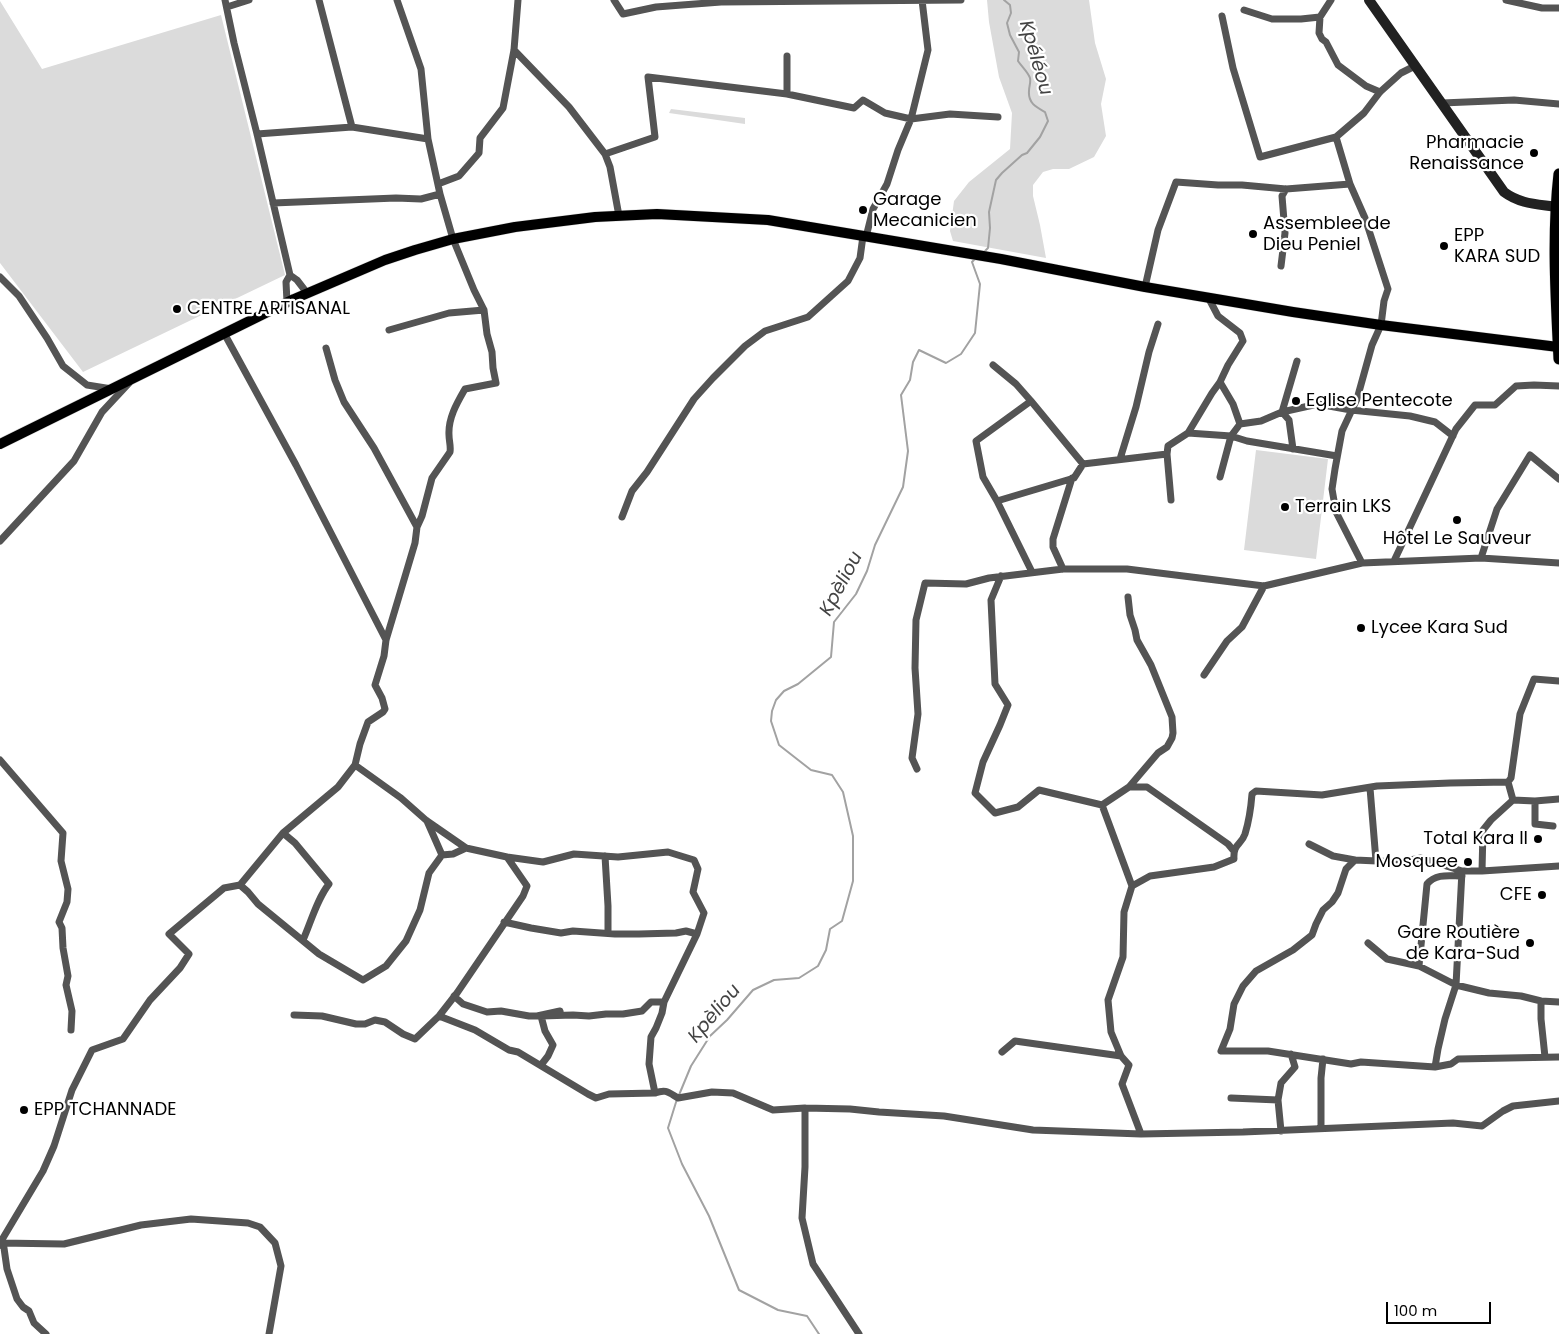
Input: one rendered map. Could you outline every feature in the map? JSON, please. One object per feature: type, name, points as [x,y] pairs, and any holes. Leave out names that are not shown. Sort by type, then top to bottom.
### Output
[{"type":"highway","points":[[1559,174],[1557,200],[1559,359]]},
{"type":"main road","points":[[1369,0],[1504,192],[1523,202],[1557,200]]},
{"type":"main road","points":[[0,444],[286,302],[385,260],[453,239],[515,227],[595,217],[680,215],[768,220],[1001,259],[1145,287],[1293,312],[1381,325],[1558,346]]},
{"type":"street","points":[[249,0],[226,3],[290,274],[307,293]]},
{"type":"street","points":[[319,0],[352,127]]},
{"type":"street","points":[[270,1334],[281,1266],[275,1243],[260,1227],[248,1223],[191,1219],[141,1225],[64,1244],[0,1243],[43,1170],[54,1146],[72,1090],[92,1050],[123,1039],[150,1000],[180,968],[189,954],[169,934],[224,888],[240,885],[284,833],[338,786],[355,766],[368,722],[383,712],[385,708],[375,685],[432,478],[450,452],[451,448],[448,437],[452,416],[458,400],[465,389],[496,382],[484,310],[453,239],[440,194],[428,139],[421,69],[396,0]]},
{"type":"street","points":[[438,184],[459,176],[479,153],[480,138],[503,108],[514,50],[518,0]]},
{"type":"street","points":[[614,0],[624,14],[656,7],[720,1],[961,0]]},
{"type":"street","points":[[622,516],[632,491],[647,472],[700,392],[745,346],[758,336],[765,331],[808,316],[848,281],[860,258],[864,236],[874,209],[887,184],[910,119],[928,50],[922,0]]},
{"type":"street","points":[[1331,0],[1320,17],[1319,33],[1322,39],[1326,42],[1338,65],[1366,86],[1380,92]]},
{"type":"street","points":[[1506,0],[1542,8],[1559,8]]},
{"type":"street","points":[[1244,10],[1272,19],[1320,17]]},
{"type":"street","points":[[1222,16],[1233,68],[1260,157],[1336,136],[1364,113],[1380,92],[1401,73],[1415,66]]},
{"type":"street","points":[[514,50],[569,107],[604,154],[610,167],[618,216]]},
{"type":"street","points":[[787,56],[787,94]]},
{"type":"street","points":[[604,154],[654,137],[648,77],[787,94],[854,108],[863,100],[885,113],[910,119],[950,114],[998,117]]},
{"type":"street","points":[[1442,103],[1514,100],[1559,104]]},
{"type":"street","points":[[257,134],[352,127],[428,139]]},
{"type":"street","points":[[1336,136],[1350,184],[1365,218],[1388,289],[1384,300],[1381,325],[1372,345],[1357,400],[1342,431],[1332,489],[1336,512],[1362,563]]},
{"type":"street","points":[[1145,287],[1158,230],[1176,182],[1286,189],[1350,184]]},
{"type":"street","points":[[1281,266],[1285,233],[1282,196],[1286,189]]},
{"type":"street","points":[[273,203],[396,198],[421,199],[440,194]]},
{"type":"street","points":[[286,302],[286,282],[290,274]]},
{"type":"street","points":[[0,277],[19,296],[63,366],[87,385],[113,389]]},
{"type":"street","points":[[1171,500],[1168,446],[1188,433],[1220,382],[1243,338],[1240,333],[1218,316],[1208,297]]},
{"type":"street","points":[[389,330],[449,313],[484,310]]},
{"type":"street","points":[[1120,459],[1158,324]]},
{"type":"street","points":[[224,333],[296,465],[386,640]]},
{"type":"street","points":[[326,348],[335,380],[344,402],[374,448],[417,527]]},
{"type":"street","points":[[1282,412],[1297,361]]},
{"type":"street","points":[[993,365],[1016,384],[1083,464]]},
{"type":"street","points":[[0,541],[74,461],[102,412],[132,379]]},
{"type":"street","points":[[1220,382],[1233,404],[1240,424]]},
{"type":"street","points":[[1394,561],[1456,429],[1475,405],[1496,405],[1516,386],[1559,386]]},
{"type":"street","points":[[1031,401],[976,442],[983,477],[1032,572]]},
{"type":"street","points":[[1220,476],[1231,436],[1240,424],[1262,422],[1282,412],[1318,404],[1351,410],[1410,416],[1434,422],[1453,436]]},
{"type":"street","points":[[1282,412],[1289,420],[1293,449]]},
{"type":"street","points":[[1188,433],[1231,436],[1247,441],[1337,456]]},
{"type":"street","points":[[996,501],[1074,478],[1083,464],[1167,454]]},
{"type":"street","points":[[1481,558],[1497,509],[1530,455],[1559,479]]},
{"type":"street","points":[[1063,569],[1053,547],[1053,539],[1072,478]]},
{"type":"street","points":[[917,769],[912,758],[918,714],[915,668],[916,620],[926,583],[966,584],[1001,576],[1063,569],[1127,569],[1264,586],[1362,563],[1481,558],[1559,563]]},
{"type":"street","points":[[1001,576],[991,600],[994,675],[995,684],[1008,705],[983,762],[975,793],[995,813],[1018,807],[1039,790],[1102,805],[1129,787],[1172,738],[1172,717],[1137,640],[1130,615],[1128,597]]},
{"type":"street","points":[[1204,675],[1227,641],[1242,627],[1264,586]]},
{"type":"street","points":[[1513,800],[1508,782],[1511,778],[1520,714],[1534,678],[1559,681]]},
{"type":"street","points":[[0,760],[63,833],[61,861],[68,889],[67,902],[59,922],[62,928],[68,976],[66,985],[72,1011],[71,1030]]},
{"type":"street","points":[[355,766],[466,848],[506,857],[543,862],[574,854],[618,857],[668,852],[694,860],[698,869],[693,892],[704,913],[697,934],[664,1002],[662,1013],[651,1037],[649,1064],[655,1093]]},
{"type":"street","points":[[1233,850],[1244,836],[1252,794],[1254,792],[1322,795],[1377,786],[1508,782]]},
{"type":"street","points":[[1129,787],[1147,787],[1228,844],[1233,850],[1234,859],[1214,867],[1150,876],[1132,886]]},
{"type":"street","points":[[1370,788],[1376,861]]},
{"type":"street","points":[[1482,871],[1483,830],[1491,820],[1513,800],[1559,799]]},
{"type":"street","points":[[1535,801],[1535,824],[1554,826]]},
{"type":"street","points":[[1102,805],[1132,886],[1124,912],[1123,957],[1108,1000],[1112,1032],[1121,1056],[1129,1066],[1122,1084],[1141,1134]]},
{"type":"street","points":[[427,821],[442,855]]},
{"type":"street","points":[[284,833],[295,843],[329,884],[320,895],[303,940]]},
{"type":"street","points":[[1310,844],[1333,856],[1355,860],[1399,862],[1421,858],[1462,874]]},
{"type":"street","points":[[240,885],[258,904],[319,954],[363,980],[386,966],[406,941],[420,910],[429,873],[442,855],[453,854],[466,848]]},
{"type":"street","points":[[605,856],[608,933]]},
{"type":"street","points":[[294,1015],[322,1016],[356,1024],[365,1024],[375,1020],[385,1022],[403,1034],[415,1039],[439,1016],[454,996],[527,886],[506,857]]},
{"type":"street","points":[[1355,860],[1346,869],[1338,893],[1323,910],[1312,935],[1293,950],[1256,971],[1243,986],[1234,1004],[1230,1029],[1221,1050],[1268,1051],[1351,1064],[1361,1062],[1435,1067],[1451,1064],[1458,1059],[1559,1057]]},
{"type":"street","points":[[1419,966],[1427,884],[1432,878],[1482,871],[1559,866]]},
{"type":"street","points":[[1435,1067],[1445,1019],[1456,985],[1462,874]]},
{"type":"street","points":[[504,922],[561,933],[573,931],[676,933],[686,931],[697,934]]},
{"type":"street","points":[[1368,944],[1387,958],[1419,966],[1456,985],[1489,994],[1521,996],[1541,1001],[1559,1002]]},
{"type":"street","points":[[454,996],[463,1004],[487,1012],[501,1011],[529,1016],[623,1014],[642,1011],[651,1002],[664,1002]]},
{"type":"street","points":[[1541,1001],[1540,1019],[1546,1057]]},
{"type":"street","points":[[541,1016],[560,1011]]},
{"type":"street","points":[[439,1016],[475,1030],[508,1050],[518,1052],[596,1098],[610,1094],[655,1093],[662,1090],[678,1098],[712,1092],[732,1093],[773,1110],[805,1108],[850,1109],[944,1116],[1033,1130],[1141,1134],[1281,1131],[1453,1122],[1482,1126],[1513,1106],[1559,1101]]},
{"type":"street","points":[[541,1016],[545,1031],[552,1045],[548,1056],[541,1065]]},
{"type":"street","points":[[1002,1052],[1015,1041],[1121,1056]]},
{"type":"street","points":[[1281,1131],[1278,1100],[1281,1083],[1295,1067],[1291,1054]]},
{"type":"street","points":[[1321,1128],[1320,1078],[1323,1059]]},
{"type":"street","points":[[1231,1098],[1278,1100]]},
{"type":"street","points":[[805,1108],[805,1168],[802,1218],[813,1264],[859,1334]]},
{"type":"street","points":[[0,1243],[4,1248],[7,1269],[17,1299],[23,1308],[29,1311],[34,1323],[46,1334]]},
{"type":"shaded area","points":[[987,0],[1089,0],[1095,43],[1106,79],[1101,104],[1106,136],[1094,157],[1069,169],[1053,169],[1043,172],[1033,185],[1033,196],[1046,258],[953,241],[950,231],[954,201],[969,182],[1010,149],[1012,113],[999,77]]},
{"type":"shaded area","points":[[0,1],[42,69],[221,15],[285,275],[83,372],[0,263]]},
{"type":"shaded area","points":[[671,109],[745,118],[745,124],[669,113]]},
{"type":"shaded area","name":"Terrain LKS","points":[[1256,450],[1328,459],[1316,559],[1244,550]]},
{"type":"waterway","name":"Kpéléou","points":[[984,252],[988,248],[989,212],[996,180],[1022,155],[1027,153],[1040,137],[1048,121],[1045,112],[1031,102],[1029,95],[1030,78],[1018,61],[1019,52],[1010,35],[1007,23],[1011,13],[1010,5],[1004,0]]},
{"type":"waterway","name":"Kpèliou","points":[[679,1095],[691,1066],[710,1036],[753,990],[774,980],[799,978],[818,966],[826,950],[830,929],[842,921],[853,881],[853,836],[843,792],[832,775],[811,770],[779,745],[771,721],[772,711],[776,700],[784,691],[798,684],[831,657],[834,622],[856,594],[867,571],[875,545],[903,487],[908,451],[901,395],[910,380],[913,362],[919,350],[946,363],[961,354],[975,333],[980,284],[972,262],[975,259]]},
{"type":"waterway","name":"Kpèliou","points":[[677,1099],[668,1128],[682,1164],[709,1216],[739,1290],[778,1310],[807,1316],[819,1334]]},
{"type":"place","name":"Pharmacie Renaissance","points":[[1534,153]]},
{"type":"place","name":"Garage Mecanicien","points":[[863,210]]},
{"type":"place","name":"Assemblee de Dieu Peniel","points":[[1253,234]]},
{"type":"place","name":"EPP KARA SUD","points":[[1444,246]]},
{"type":"place","name":"CENTRE ARTISANAL","points":[[177,309]]},
{"type":"place","name":"Eglise Pentecote","points":[[1296,401]]},
{"type":"place","name":"Terrain LKS","points":[[1285,507]]},
{"type":"place","name":"Hôtel Le Sauveur","points":[[1457,520]]},
{"type":"place","name":"Lycee Kara Sud","points":[[1361,628]]},
{"type":"place","name":"Total Kara II","points":[[1538,839]]},
{"type":"place","name":"Mosquee","points":[[1468,862]]},
{"type":"place","name":"CFE","points":[[1542,895]]},
{"type":"place","name":"Gare Routière de Kara-Sud","points":[[1530,943]]},
{"type":"place","name":"EPP TCHANNADE","points":[[24,1110]]}]
